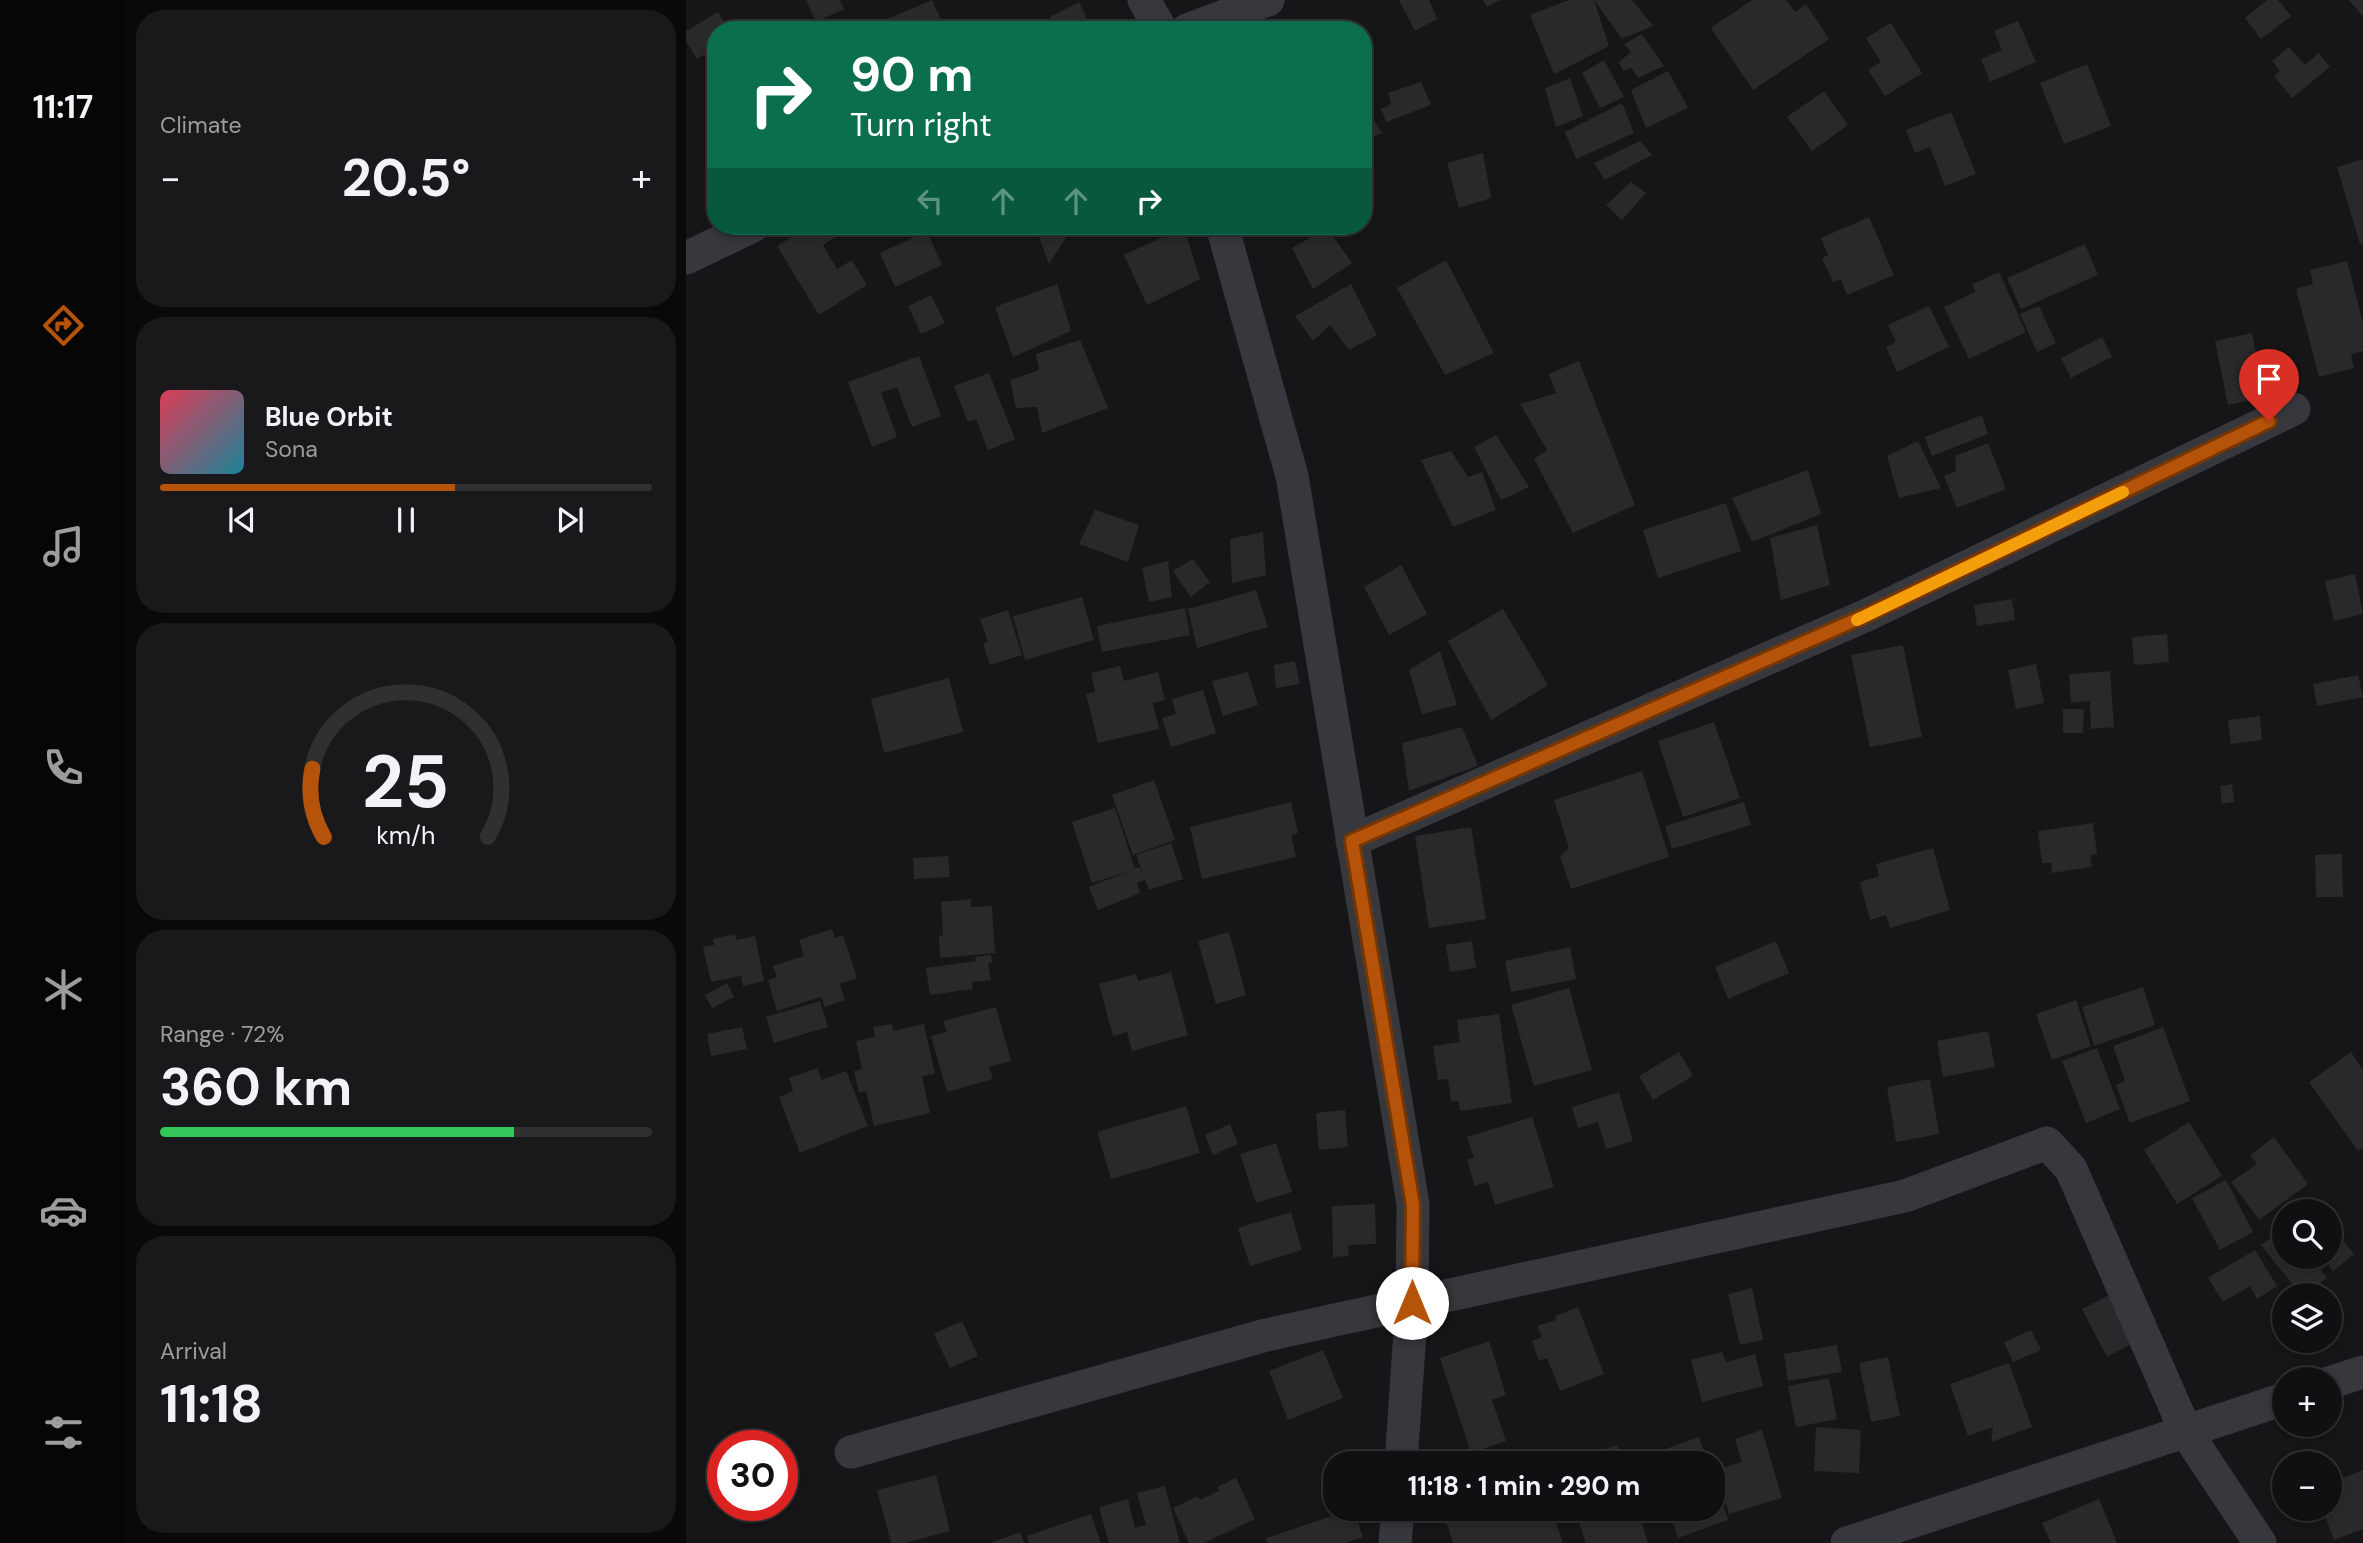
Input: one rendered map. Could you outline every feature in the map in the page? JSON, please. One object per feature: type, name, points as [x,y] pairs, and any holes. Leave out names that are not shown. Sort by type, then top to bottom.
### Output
[{"type":"street","points":[[1144,0],[1156,21]]},
{"type":"street","points":[[1211,21],[1268,0]]},
{"type":"street","points":[[686,258],[733,235]]},
{"type":"street","points":[[1225,235],[1292,476],[1413,1205],[1412,1303],[1402,1451]]},
{"type":"street","points":[[1352,841],[1869,614],[2294,409]]},
{"type":"street","points":[[851,1452],[1266,1335],[1905,1196],[2047,1143],[2071,1169],[2186,1432],[2260,1543]]},
{"type":"street","points":[[2342,1379],[2363,1372]]},
{"type":"street","points":[[1847,1543],[2272,1403]]},
{"type":"street","points":[[1395,1543],[1397,1521]]},
{"type":"building","points":[[806,0],[840,0],[844,9],[816,21]]},
{"type":"building","points":[[932,0],[942,21],[885,21]]},
{"type":"building","points":[[1399,0],[1429,0],[1437,19],[1415,31]]},
{"type":"building","points":[[1483,0],[1500,0],[1487,7]]},
{"type":"building","points":[[1569,0],[1594,0],[1609,46],[1554,74],[1530,15]]},
{"type":"building","points":[[1594,0],[1632,0],[1653,26],[1622,39]]},
{"type":"building","points":[[1752,0],[1786,0],[1795,12],[1806,4],[1829,39],[1753,90],[1711,28]]},
{"type":"building","points":[[2267,0],[2278,0],[2291,16],[2261,39],[2245,18]]},
{"type":"building","points":[[2349,0],[2363,0],[2363,17]]},
{"type":"building","points":[[1079,2],[1088,21],[1052,21],[1050,17]]},
{"type":"building","points":[[718,12],[724,21],[707,21],[707,53],[697,59],[686,41],[686,31]]},
{"type":"building","points":[[2018,21],[2036,62],[1990,82],[1981,59],[2002,50],[1994,31]]},
{"type":"building","points":[[1891,23],[1922,73],[1885,96],[1868,70],[1881,62],[1866,38]]},
{"type":"building","points":[[1642,34],[1664,66],[1638,78],[1631,68],[1623,71],[1619,62],[1631,52],[1624,44]]},
{"type":"building","points":[[2289,47],[2305,65],[2319,53],[2330,67],[2292,98],[2274,76],[2280,71],[2272,61]]},
{"type":"building","points":[[1604,60],[1624,97],[1600,108],[1582,73]]},
{"type":"building","points":[[2087,64],[2111,126],[2064,144],[2040,83]]},
{"type":"building","points":[[1668,71],[1688,108],[1646,128],[1631,90]]},
{"type":"building","points":[[1570,78],[1583,116],[1556,127],[1545,88]]},
{"type":"building","points":[[1421,82],[1431,105],[1386,122],[1381,109],[1391,104],[1388,93]]},
{"type":"building","points":[[1824,91],[1848,125],[1812,151],[1787,117]]},
{"type":"building","points":[[1622,103],[1634,133],[1576,159],[1565,132]]},
{"type":"building","points":[[1951,112],[1976,174],[1945,186],[1930,147],[1915,153],[1906,130]]},
{"type":"building","points":[[1372,117],[1382,133],[1372,138]]},
{"type":"building","points":[[1640,141],[1652,155],[1605,180],[1594,163]]},
{"type":"building","points":[[1483,153],[1491,198],[1459,208],[1447,163]]},
{"type":"building","points":[[2363,159],[2363,243],[2360,244],[2337,167]]},
{"type":"building","points":[[1631,182],[1646,193],[1622,220],[1606,205]]},
{"type":"building","points":[[1869,217],[1894,275],[1847,295],[1841,279],[1833,282],[1822,258],[1828,255],[1821,238]]},
{"type":"building","points":[[795,235],[836,235],[823,245],[837,269],[852,260],[867,285],[819,315],[777,246]]},
{"type":"building","points":[[918,235],[929,235],[942,265],[895,287],[880,253]]},
{"type":"building","points":[[1038,235],[1067,235],[1049,264]]},
{"type":"building","points":[[1167,235],[1186,235],[1200,279],[1147,305],[1124,255]]},
{"type":"building","points":[[1315,235],[1332,235],[1352,263],[1313,289],[1292,248]]},
{"type":"building","points":[[2085,244],[2098,275],[2021,309],[2007,278]]},
{"type":"building","points":[[1446,260],[1494,353],[1445,375],[1397,288]]},
{"type":"building","points":[[2347,261],[2363,323],[2363,351],[2351,354],[2354,368],[2319,377],[2296,289],[2313,284],[2310,270]]},
{"type":"building","points":[[1999,272],[2026,332],[1969,359],[1944,307],[1975,292],[1972,284]]},
{"type":"building","points":[[1057,284],[1071,331],[1013,357],[995,307]]},
{"type":"building","points":[[1351,284],[1377,335],[1349,350],[1330,325],[1313,341],[1295,316]]},
{"type":"building","points":[[931,295],[945,323],[921,334],[908,306]]},
{"type":"building","points":[[1929,306],[1949,347],[1897,372],[1886,347],[1896,342],[1888,325]]},
{"type":"building","points":[[2039,306],[2056,343],[2037,352],[2020,314]]},
{"type":"building","points":[[2252,333],[2265,397],[2228,405],[2215,341]]},
{"type":"building","points":[[2102,337],[2112,357],[2071,378],[2061,358]]},
{"type":"building","points":[[1080,340],[1108,408],[1042,433],[1037,407],[1016,408],[1010,380],[1039,370],[1036,354]]},
{"type":"building","points":[[919,356],[941,416],[912,427],[897,387],[881,393],[897,437],[872,447],[848,382]]},
{"type":"building","points":[[1579,361],[1635,505],[1573,533],[1534,459],[1547,450],[1520,404],[1556,393],[1549,374]]},
{"type":"building","points":[[989,373],[1015,439],[988,450],[976,419],[968,422],[954,386]]},
{"type":"building","points":[[1982,415],[1988,434],[1932,456],[1925,437]]},
{"type":"building","points":[[1496,435],[1529,487],[1501,500],[1474,447]]},
{"type":"building","points":[[1918,441],[1941,488],[1899,498],[1887,456]]},
{"type":"building","points":[[1988,443],[2006,489],[1957,508],[1944,476],[1956,471],[1955,456]]},
{"type":"building","points":[[1451,451],[1468,477],[1482,472],[1496,510],[1453,527],[1421,460]]},
{"type":"building","points":[[1808,470],[1821,514],[1752,542],[1732,498]]},
{"type":"building","points":[[1726,503],[1741,551],[1658,578],[1643,530]]},
{"type":"building","points":[[1095,510],[1139,525],[1128,562],[1079,544]]},
{"type":"building","points":[[1817,525],[1830,585],[1781,600],[1770,538]]},
{"type":"building","points":[[1263,532],[1266,575],[1232,583],[1230,539]]},
{"type":"building","points":[[1193,559],[1210,582],[1191,597],[1173,571]]},
{"type":"building","points":[[1168,561],[1172,597],[1149,602],[1142,568]]},
{"type":"building","points":[[1401,565],[1427,614],[1389,635],[1364,587]]},
{"type":"building","points":[[2355,574],[2363,614],[2334,621],[2325,581]]},
{"type":"building","points":[[1256,590],[1268,627],[1197,648],[1188,609]]},
{"type":"building","points":[[1082,597],[1094,640],[1025,660],[1013,616]]},
{"type":"building","points":[[2012,599],[2015,620],[1977,626],[1974,605]]},
{"type":"building","points":[[1185,608],[1190,635],[1102,652],[1097,626]]},
{"type":"building","points":[[1503,609],[1548,685],[1491,720],[1448,641]]},
{"type":"building","points":[[1008,610],[1022,655],[990,665],[983,644],[988,642],[980,619]]},
{"type":"building","points":[[2167,634],[2169,662],[2134,665],[2132,637]]},
{"type":"building","points":[[1903,645],[1922,737],[1870,747],[1851,655]]},
{"type":"building","points":[[1440,651],[1457,705],[1422,714],[1409,670]]},
{"type":"building","points":[[1295,661],[1300,684],[1276,688],[1274,665]]},
{"type":"building","points":[[2036,664],[2044,703],[2016,709],[2008,670]]},
{"type":"building","points":[[1120,666],[1124,681],[1158,672],[1165,700],[1153,703],[1159,729],[1098,743],[1086,694],[1095,692],[1091,673]]},
{"type":"building","points":[[2110,671],[2114,727],[2091,729],[2090,701],[2071,703],[2069,674]]},
{"type":"building","points":[[1248,672],[1258,705],[1223,716],[1212,681]]},
{"type":"building","points":[[2358,675],[2363,697],[2317,706],[2313,684]]},
{"type":"building","points":[[949,678],[963,732],[884,753],[871,699]]},
{"type":"building","points":[[1203,690],[1216,733],[1171,747],[1162,718],[1176,714],[1172,699]]},
{"type":"building","points":[[2063,709],[2084,709],[2083,733],[2063,733]]},
{"type":"building","points":[[2260,716],[2262,740],[2231,744],[2228,720]]},
{"type":"building","points":[[1714,722],[1740,798],[1683,817],[1658,741]]},
{"type":"building","points":[[1462,727],[1478,766],[1409,791],[1402,743]]},
{"type":"building","points":[[1642,771],[1669,857],[1571,889],[1560,856],[1569,848],[1554,800]]},
{"type":"building","points":[[1154,780],[1175,840],[1133,855],[1112,795]]},
{"type":"building","points":[[2232,784],[2234,802],[2222,804],[2220,786]]},
{"type":"building","points":[[1291,802],[1298,833],[1291,835],[1296,857],[1202,879],[1190,827]]},
{"type":"building","points":[[1744,802],[1751,825],[1672,849],[1665,826]]},
{"type":"building","points":[[1115,808],[1135,869],[1092,883],[1072,822]]},
{"type":"building","points":[[2093,823],[2097,854],[2090,855],[2092,867],[2052,873],[2051,863],[2042,863],[2038,831]]},
{"type":"building","points":[[1471,827],[1486,919],[1429,928],[1415,836]]},
{"type":"building","points":[[1171,843],[1183,879],[1149,890],[1145,880],[1137,883],[1140,893],[1098,910],[1089,887],[1139,867],[1143,874],[1136,855]]},
{"type":"building","points":[[1933,848],[1950,910],[1890,928],[1886,915],[1870,920],[1860,882],[1879,876],[1876,864]]},
{"type":"building","points":[[2342,854],[2343,897],[2316,897],[2315,855]]},
{"type":"building","points":[[948,856],[950,877],[914,879],[913,858]]},
{"type":"building","points":[[971,899],[971,907],[992,906],[995,953],[940,958],[939,936],[943,935],[941,902]]},
{"type":"building","points":[[832,929],[835,938],[843,935],[857,978],[840,984],[845,1000],[825,1007],[821,997],[777,1011],[768,980],[777,977],[773,966],[804,956],[799,940]]},
{"type":"building","points":[[1229,932],[1246,995],[1216,1004],[1198,941]]},
{"type":"building","points":[[735,934],[736,940],[755,936],[764,981],[743,986],[741,976],[711,982],[703,947],[714,945],[713,939]]},
{"type":"building","points":[[1472,941],[1476,968],[1450,972],[1446,945]]},
{"type":"building","points":[[1776,941],[1789,973],[1728,999],[1715,967]]},
{"type":"building","points":[[1570,947],[1576,979],[1511,992],[1505,961]]},
{"type":"building","points":[[991,955],[992,963],[988,963],[991,980],[972,982],[973,989],[930,995],[926,968],[976,961],[975,957]]},
{"type":"building","points":[[1171,972],[1188,1035],[1132,1051],[1127,1032],[1113,1036],[1099,984],[1136,974],[1138,981]]},
{"type":"building","points":[[727,983],[734,997],[712,1008],[705,995]]},
{"type":"building","points":[[2143,987],[2155,1025],[2094,1046],[2082,1007]]},
{"type":"building","points":[[1569,988],[1592,1070],[1534,1086],[1511,1005]]},
{"type":"building","points":[[2076,1000],[2091,1046],[2052,1060],[2036,1014]]},
{"type":"building","points":[[820,1001],[828,1027],[774,1043],[766,1017]]},
{"type":"building","points":[[996,1007],[1011,1061],[989,1067],[993,1079],[947,1092],[931,1036],[947,1032],[943,1021]]},
{"type":"building","points":[[1499,1014],[1512,1103],[1460,1111],[1458,1101],[1451,1102],[1448,1079],[1438,1080],[1433,1046],[1460,1042],[1457,1020]]},
{"type":"building","points":[[892,1024],[893,1031],[924,1024],[935,1074],[922,1076],[930,1113],[874,1126],[866,1091],[859,1093],[854,1071],[862,1069],[856,1041],[875,1037],[873,1027]]},
{"type":"building","points":[[742,1027],[747,1049],[711,1056],[707,1034]]},
{"type":"building","points":[[2163,1027],[2190,1101],[2130,1123],[2116,1085],[2125,1081],[2113,1046]]},
{"type":"building","points":[[1988,1031],[1995,1067],[1943,1077],[1937,1041]]},
{"type":"building","points":[[2097,1048],[2120,1109],[2086,1123],[2062,1061]]},
{"type":"building","points":[[1679,1052],[1693,1076],[1653,1100],[1639,1076]]},
{"type":"building","points":[[2351,1052],[2363,1070],[2363,1148],[2358,1151],[2309,1082]]},
{"type":"building","points":[[817,1068],[822,1080],[846,1071],[868,1126],[800,1153],[779,1097],[793,1091],[789,1078]]},
{"type":"building","points":[[1930,1079],[1939,1134],[1896,1142],[1887,1087]]},
{"type":"building","points":[[1619,1092],[1633,1141],[1606,1149],[1598,1122],[1578,1128],[1572,1107]]},
{"type":"building","points":[[1186,1106],[1200,1153],[1111,1179],[1097,1132]]},
{"type":"building","points":[[1345,1110],[1348,1147],[1319,1150],[1316,1113]]},
{"type":"building","points":[[1532,1117],[1554,1187],[1495,1205],[1488,1182],[1475,1186],[1467,1160],[1474,1158],[1467,1137]]},
{"type":"building","points":[[2189,1122],[2222,1176],[2177,1204],[2144,1150]]},
{"type":"building","points":[[1230,1124],[1238,1144],[1213,1155],[1205,1135]]},
{"type":"building","points":[[2274,1137],[2308,1184],[2288,1199],[2272,1199],[2272,1210],[2259,1220],[2231,1182],[2257,1164],[2250,1155]]},
{"type":"building","points":[[1276,1143],[1292,1192],[1256,1203],[1240,1154]]},
{"type":"building","points":[[2226,1180],[2253,1232],[2220,1250],[2192,1198]]},
{"type":"building","points":[[1375,1204],[1376,1244],[1348,1245],[1349,1256],[1333,1257],[1332,1206]]},
{"type":"building","points":[[1291,1212],[1302,1250],[1250,1266],[1238,1228]]},
{"type":"building","points":[[2272,1236],[2272,1259],[2261,1245]]},
{"type":"building","points":[[2342,1239],[2354,1254],[2342,1264]]},
{"type":"building","points":[[2255,1250],[2275,1283],[2272,1283],[2272,1289],[2257,1299],[2250,1286],[2223,1302],[2208,1278]]},
{"type":"building","points":[[2280,1269],[2322,1269],[2327,1278],[2321,1283],[2291,1283]]},
{"type":"building","points":[[1752,1288],[1763,1340],[1740,1345],[1728,1294]]},
{"type":"building","points":[[2111,1294],[2136,1341],[2107,1357],[2082,1309]]},
{"type":"building","points":[[1578,1307],[1604,1374],[1560,1391],[1547,1358],[1539,1361],[1532,1341],[1542,1337],[1537,1326],[1556,1320],[1555,1316]]},
{"type":"building","points":[[962,1321],[978,1356],[950,1368],[934,1334]]},
{"type":"building","points":[[2031,1330],[2041,1350],[2013,1362],[2004,1342]]},
{"type":"building","points":[[1489,1341],[1506,1395],[1492,1400],[1506,1441],[1470,1451],[1440,1358]]},
{"type":"building","points":[[1837,1345],[1842,1372],[1788,1381],[1784,1354]]},
{"type":"building","points":[[1323,1350],[1343,1398],[1288,1420],[1269,1371]]},
{"type":"building","points":[[1722,1352],[1726,1362],[1755,1354],[1763,1386],[1702,1402],[1691,1360]]},
{"type":"building","points":[[1888,1357],[1900,1416],[1871,1422],[1859,1363]]},
{"type":"building","points":[[2009,1363],[2032,1427],[1991,1442],[1993,1427],[1968,1436],[1950,1384]]},
{"type":"building","points":[[1829,1378],[1837,1419],[1796,1427],[1788,1386]]},
{"type":"building","points":[[1816,1427],[1861,1430],[1859,1473],[1814,1471]]},
{"type":"building","points":[[1762,1430],[1782,1498],[1729,1514],[1725,1500],[1725,1467],[1742,1462],[1735,1439]]},
{"type":"building","points":[[1699,1437],[1704,1451],[1660,1451]]},
{"type":"building","points":[[1617,1445],[1619,1451],[1598,1451]]},
{"type":"building","points":[[2363,1470],[2363,1529],[2334,1540],[2327,1521],[2342,1521],[2342,1478]]},
{"type":"building","points":[[936,1475],[950,1531],[905,1543],[891,1543],[877,1490]]},
{"type":"building","points":[[1236,1478],[1255,1519],[1204,1543],[1189,1543],[1173,1508],[1198,1496],[1200,1500],[1219,1491],[1217,1487]]},
{"type":"building","points":[[1165,1486],[1180,1543],[1109,1543],[1099,1507],[1128,1499],[1135,1528],[1146,1525],[1137,1493]]},
{"type":"building","points":[[2099,1499],[2117,1543],[2051,1543],[2042,1523]]},
{"type":"building","points":[[1725,1511],[1728,1520],[1678,1538],[1672,1521],[1725,1521]]},
{"type":"building","points":[[1091,1514],[1101,1543],[1029,1543],[1027,1536]]},
{"type":"building","points":[[1323,1519],[1357,1521],[1363,1537],[1345,1543],[1267,1543],[1266,1538]]},
{"type":"building","points":[[1446,1521],[1555,1521],[1563,1543],[1453,1543]]},
{"type":"building","points":[[1579,1521],[1641,1521],[1648,1543],[1586,1543]]},
{"type":"building","points":[[1020,1532],[1024,1543],[990,1543]]},
{"type":"slow traffic","points":[[1857,620],[2123,492]]},
{"type":"route","points":[[1412,1303],[1413,1205],[1352,841],[1869,614],[2269,421]]}]
